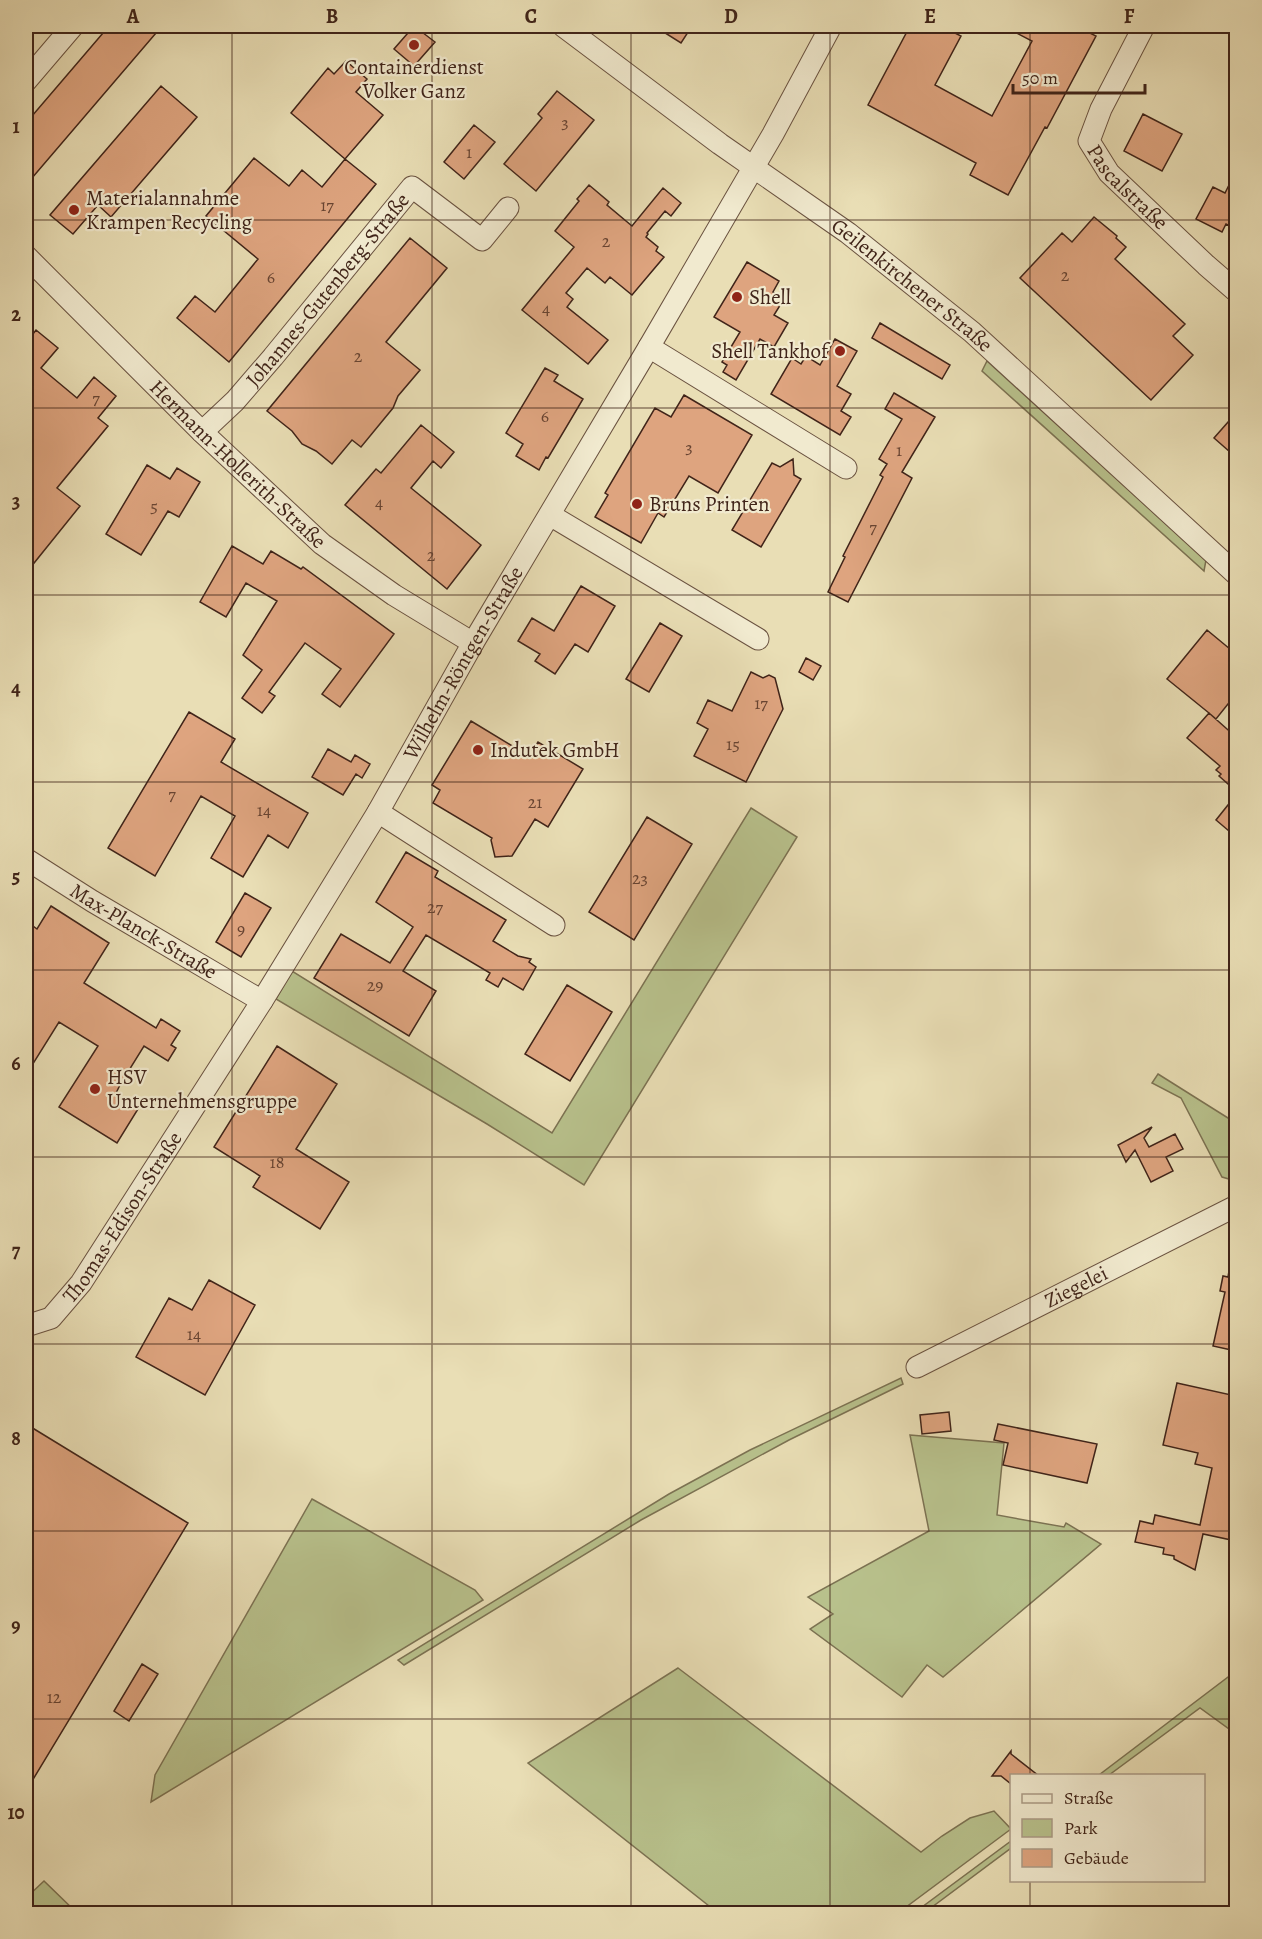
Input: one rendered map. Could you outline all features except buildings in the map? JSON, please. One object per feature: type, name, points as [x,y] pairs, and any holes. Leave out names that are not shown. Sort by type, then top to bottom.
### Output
[{"type":"street","points":[[26,81],[73,26]]},
{"type":"street","name":"Geilenkirchener Straße","points":[[563,26],[754,167],[848,233],[972,332],[1236,574]]},
{"type":"street","name":"Wilhelm-Röntgen-Straße","points":[[262,1001],[378,812],[473,643],[754,167],[831,26]]},
{"type":"street","name":"Pascalstraße","points":[[1144,26],[1101,109],[1089,141],[1109,173],[1236,291]]},
{"type":"street","name":"Johannes-Gutenberg-Straße","points":[[202,432],[236,402],[412,187],[482,240],[508,207]]},
{"type":"street","name":"Hermann-Hollerith-Straße","points":[[26,256],[202,432],[322,544],[394,595],[473,643]]},
{"type":"street","points":[[649,347],[846,468]]},
{"type":"street","points":[[550,515],[758,639]]},
{"type":"street","points":[[378,812],[554,925]]},
{"type":"street","name":"Max-Planck-Straße","points":[[26,859],[92,901],[262,1001]]},
{"type":"street","name":"Thomas-Edison-Straße","points":[[26,1326],[51,1317],[81,1283],[262,1001]]},
{"type":"street","name":"Ziegelei","points":[[917,1367],[1236,1206]]},
{"type":"green space","points":[[987,361],[1206,560],[1204,571],[982,371]]},
{"type":"green space","points":[[751,808],[797,837],[584,1185],[487,1124],[276,999],[292,971],[552,1133]]},
{"type":"green space","points":[[1158,1074],[1236,1123],[1236,1181],[1222,1177],[1181,1098],[1152,1083]]},
{"type":"green space","points":[[901,1378],[903,1384],[789,1440],[641,1520],[404,1665],[398,1660],[669,1494],[750,1450]]},
{"type":"green space","points":[[910,1435],[1004,1443],[997,1515],[1064,1527],[1066,1523],[1101,1544],[943,1677],[927,1665],[902,1697],[810,1629],[833,1614],[808,1597],[929,1531]]},
{"type":"green space","points":[[312,1499],[475,1590],[483,1600],[151,1802],[155,1775]]},
{"type":"green space","points":[[678,1668],[921,1852],[970,1818],[994,1811],[1010,1830],[898,1913],[718,1913],[528,1763]]},
{"type":"green space","points":[[1236,1671],[1236,1734],[1200,1708],[1110,1774],[1100,1774]]},
{"type":"green space","points":[[1010,1842],[1010,1849],[924,1913],[914,1913]]},
{"type":"green space","points":[[44,1881],[77,1913],[26,1913],[26,1898]]},
{"type":"place","name":"Containerdienst Volker Ganz","points":[[414,45]]},
{"type":"place","name":"Materialannahme Krampen Recycling","points":[[74,210]]},
{"type":"place","name":"Shell","points":[[737,297]]},
{"type":"place","name":"Shell Tankhof","points":[[840,351]]},
{"type":"place","name":"Bruns Printen","points":[[637,504]]},
{"type":"place","name":"Indutek GmbH","points":[[478,750]]},
{"type":"place","name":"HSV Unternehmensgruppe","points":[[95,1089]]}]
